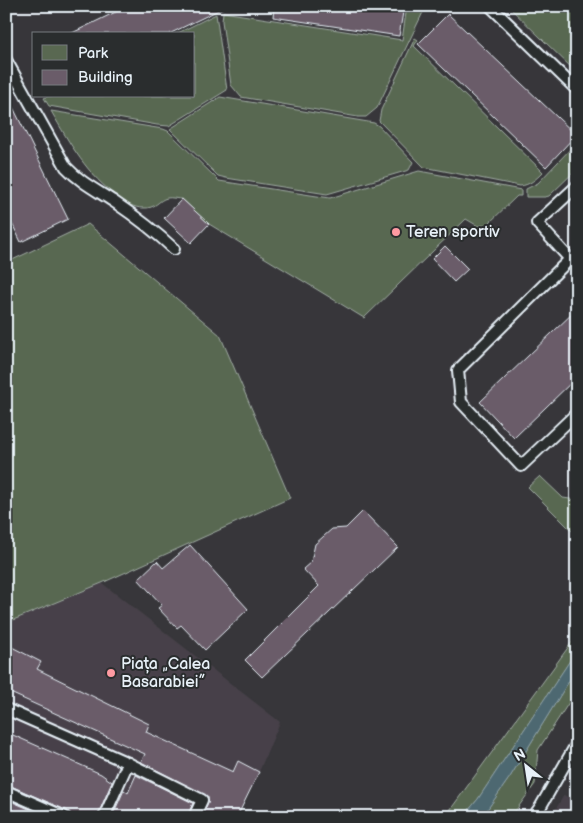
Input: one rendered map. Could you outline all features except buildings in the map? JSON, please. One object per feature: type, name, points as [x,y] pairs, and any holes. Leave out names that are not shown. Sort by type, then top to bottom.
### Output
[{"type":"lane","points":[[490,6],[577,90]]},
{"type":"lane","points":[[6,60],[66,167],[90,188],[147,224],[174,249]]},
{"type":"lane","points":[[577,186],[537,223],[570,259],[458,370],[461,402],[521,466],[577,414]]},
{"type":"lane","points":[[6,709],[128,762],[202,800],[194,817]]},
{"type":"lane","points":[[533,817],[577,743]]},
{"type":"lane","points":[[104,817],[128,762]]},
{"type":"lane","points":[[6,792],[65,817]]},
{"type":"shaded area","name":"Piața „Calea Basarabiei”","points":[[102,583],[280,722],[253,786],[237,817],[6,817],[6,623]]},
{"type":"shaded area","points":[[564,795],[577,802],[577,817],[551,817]]},
{"type":"green space","points":[[407,6],[426,6],[377,108],[366,117],[241,97],[231,85],[222,21],[223,12],[402,40]]},
{"type":"green space","points":[[508,6],[577,6],[577,73]]},
{"type":"green space","points":[[216,14],[227,90],[169,126],[49,106],[44,98],[195,98],[195,32],[180,32]]},
{"type":"green space","points":[[415,38],[418,40],[414,46],[543,172],[527,184],[520,186],[424,167],[379,121],[381,110]]},
{"type":"green space","points":[[220,97],[374,123],[413,162],[409,170],[327,194],[218,176],[170,129]]},
{"type":"green space","points":[[51,111],[168,131],[219,181],[330,198],[419,171],[521,190],[521,196],[517,196],[487,225],[478,226],[466,219],[364,318],[209,224],[182,199],[167,198],[147,208],[136,207],[122,200],[88,169],[72,147]]},
{"type":"green space","points":[[577,142],[577,169],[549,196],[526,197],[526,189],[538,183]]},
{"type":"green space","points":[[88,224],[220,335],[290,498],[102,583],[6,623],[6,263]]},
{"type":"green space","points":[[540,476],[563,498],[577,500],[577,536],[528,487]]},
{"type":"green space","points":[[577,619],[577,650],[478,799],[463,817],[445,817],[572,642],[572,627]]},
{"type":"green space","points":[[577,668],[577,690],[538,750],[535,784],[511,817],[482,817],[510,777]]},
{"type":"water","points":[[577,650],[577,668],[510,777],[482,817],[463,817],[478,799]]},
{"type":"place","name":"Teren sportiv","points":[[396,232]]},
{"type":"place","name":"Piața „Calea Basarabiei”","points":[[111,673]]}]
